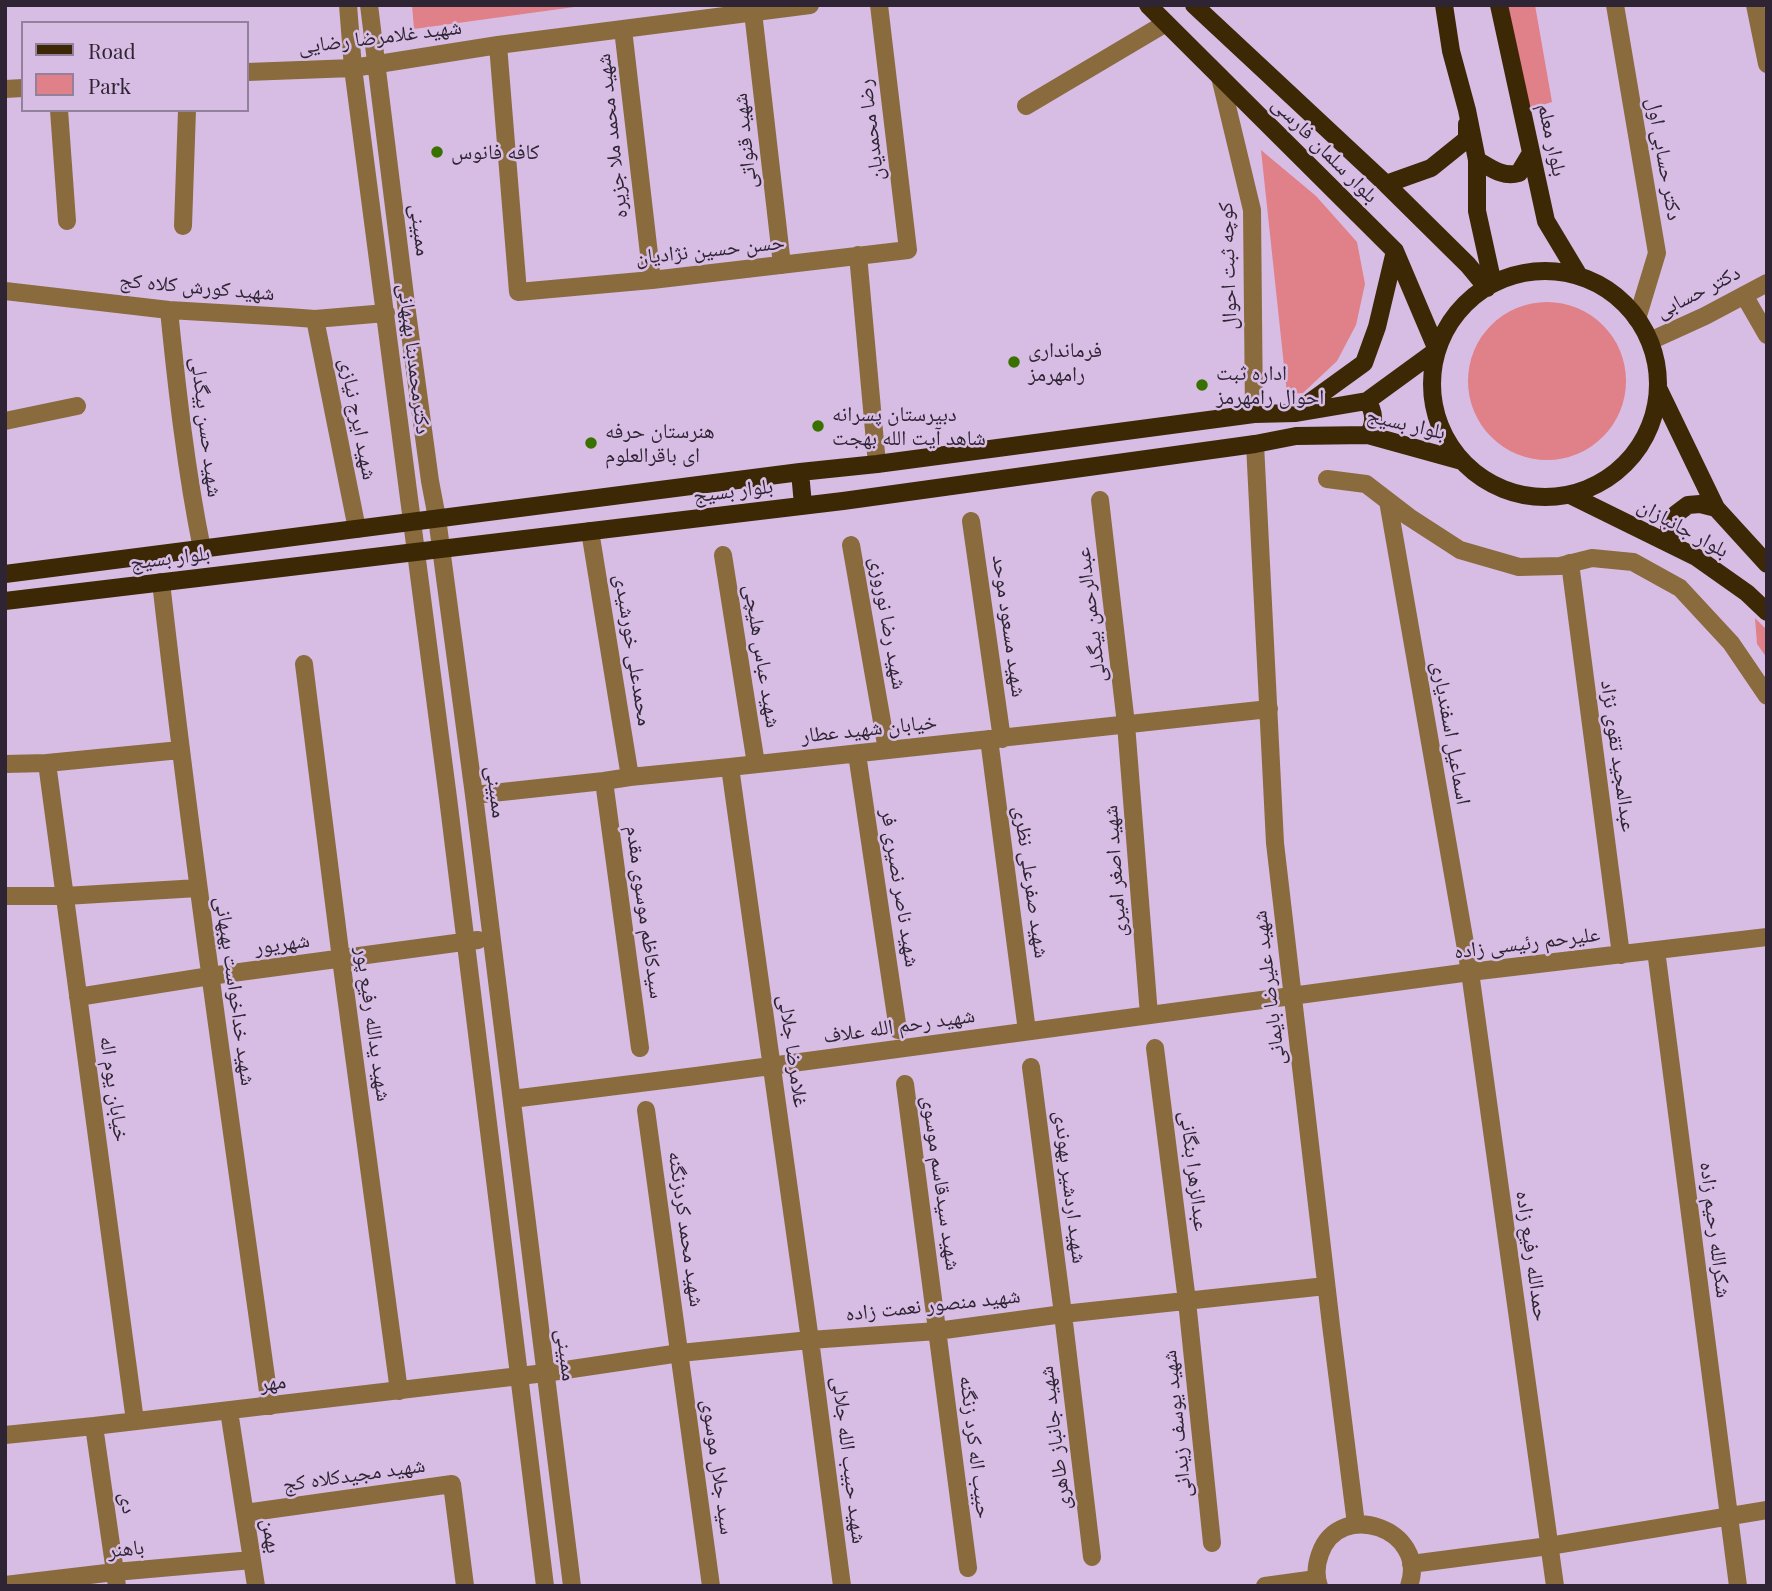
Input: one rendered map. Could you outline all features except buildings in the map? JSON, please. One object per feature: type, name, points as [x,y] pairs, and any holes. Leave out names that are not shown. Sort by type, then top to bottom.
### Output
[{"type":"main road","name":"بلوار سلمان فارسی","points":[[1148,5],[1395,251],[1437,350]]},
{"type":"main road","name":"بلوار سلمان فارسی","points":[[1195,5],[1386,184],[1490,286]]},
{"type":"main road","points":[[1444,5],[1451,51],[1477,160],[1477,211],[1490,286]]},
{"type":"main road","name":"بلوار معلم","points":[[1499,5],[1546,222],[1579,276]]},
{"type":"main road","points":[[1386,184],[1431,168],[1467,139],[1467,110]]},
{"type":"main road","points":[[1477,160],[1510,176],[1519,173],[1531,153]]},
{"type":"main road","points":[[1296,412],[1364,363],[1377,327],[1395,251]]},
{"type":"main road","points":[[1550,271],[1579,276],[1602,286],[1621,300],[1637,318],[1650,341],[1657,365],[1659,390],[1654,419],[1641,446],[1622,468],[1598,485],[1570,495],[1541,498],[1511,493],[1485,480],[1462,461],[1445,437],[1435,409],[1432,380],[1437,350],[1450,323],[1469,301],[1490,286],[1521,274],[1550,271]]},
{"type":"main road","name":"بلوار بسیج","points":[[5,573],[1367,401],[1437,350]]},
{"type":"main road","name":"بلوار جانبازان","points":[[1659,390],[1716,508],[1767,564]]},
{"type":"main road","points":[[1367,401],[1374,416],[1368,435]]},
{"type":"main road","name":"بلوار بسیج","points":[[5,601],[803,506],[1255,444],[1296,436],[1368,435],[1462,461]]},
{"type":"main road","points":[[800,472],[803,506]]},
{"type":"main road","name":"بلوار جانبازان","points":[[1570,495],[1696,557],[1747,593],[1767,612]]},
{"type":"main road","points":[[1670,544],[1669,526],[1676,514],[1688,506],[1700,504],[1716,508]]},
{"type":"street","name":"دکترمحمدبنا بهبهانی","points":[[348,5],[353,68],[416,551]]},
{"type":"street","name":"ممبینی","points":[[369,5],[412,351],[474,795],[572,1586]]},
{"type":"street","name":"شهید غلامرضا رضایی","points":[[248,72],[353,68],[498,45],[810,5]]},
{"type":"street","name":"رضا محمدیان","points":[[879,5],[908,250]]},
{"type":"street","name":"دکتر حسابی اول","points":[[1615,5],[1657,253],[1637,318]]},
{"type":"street","points":[[1755,5],[1767,64]]},
{"type":"street","name":"شهید قنواتی","points":[[753,12],[782,265]]},
{"type":"street","points":[[1026,106],[1166,23]]},
{"type":"street","name":"شهید محمد ملا جزیره","points":[[623,29],[652,280]]},
{"type":"street","name":"حسن حسین نژادیان","points":[[498,45],[518,292],[652,280],[908,250]]},
{"type":"street","name":"کوچه ثبت احوال","points":[[1220,77],[1252,210],[1254,414]]},
{"type":"street","points":[[59,112],[67,221]]},
{"type":"street","points":[[183,226],[187,112]]},
{"type":"street","points":[[858,255],[877,464]]},
{"type":"street","name":"دکتر حسابی","points":[[1650,341],[1767,283]]},
{"type":"street","name":"شهید کورش کلاه کج","points":[[5,291],[169,310],[315,318],[386,313]]},
{"type":"street","points":[[1744,295],[1767,335]]},
{"type":"street","name":"شهید حسن بیگدلی","points":[[169,310],[180,420],[202,549]]},
{"type":"street","name":"شهید ایرج نیازی","points":[[315,318],[356,529]]},
{"type":"street","points":[[5,421],[77,406]]},
{"type":"street","name":"شهید علیرضا بایمانی","points":[[1255,444],[1275,843],[1356,1524]]},
{"type":"street","points":[[1327,479],[1366,484],[1409,517],[1460,550],[1519,566],[1560,566],[1592,558],[1633,562],[1680,589],[1731,643],[1767,696]]},
{"type":"street","name":"عبدالرحمن بیگدلی","points":[[1100,500],[1126,724]]},
{"type":"street","name":"اسماعیل اسفندیاری","points":[[1388,501],[1470,972]]},
{"type":"street","name":"شهید مسعود موحد","points":[[971,521],[995,739]]},
{"type":"street","name":"محمدعلی خورشیدی","points":[[590,531],[631,776]]},
{"type":"street","name":"شهید رضا نوروزی","points":[[851,545],[887,750]]},
{"type":"street","points":[[416,551],[545,1586]]},
{"type":"street","name":"شهید عباس هلیچی","points":[[723,555],[757,764]]},
{"type":"street","name":"عبدالمجید تقوی نژاد","points":[[1570,564],[1621,955]]},
{"type":"street","name":"شهید خداخواست بهبهانی","points":[[160,582],[198,888],[270,1406]]},
{"type":"street","name":"شهید یدالله رفیع پور","points":[[304,664],[399,1391]]},
{"type":"street","name":"خیابان شهید عطار","points":[[474,795],[1269,709]]},
{"type":"street","name":"شهید اصغر امیری","points":[[1126,724],[1149,1015]]},
{"type":"street","name":"شهید صفرعلی نظری","points":[[995,739],[1027,1031]]},
{"type":"street","points":[[5,764],[47,763],[180,750]]},
{"type":"street","name":"شهید ناصر نصیری فر","points":[[856,754],[898,1030]]},
{"type":"street","name":"خیابان یوم اله","points":[[47,763],[135,1421]]},
{"type":"street","name":"غلامرضا جلالی","points":[[730,767],[810,1340]]},
{"type":"street","name":"سیدکاظم موسوی مقدم","points":[[604,781],[640,1048]]},
{"type":"street","points":[[5,895],[65,896],[198,888]]},
{"type":"street","name":"علیرحم رئیسی زاده","points":[[1293,996],[1767,937]]},
{"type":"street","name":"شهریور","points":[[78,997],[210,976],[492,939]]},
{"type":"street","name":"شکرالله رحیم زاده","points":[[1657,950],[1738,1586]]},
{"type":"street","name":"حمدالله رفیع زاده","points":[[1470,972],[1555,1586]]},
{"type":"street","name":"شهید رحم الله علاف","points":[[512,1099],[1293,996]]},
{"type":"street","name":"عبدالزهرا بنگانی","points":[[1155,1048],[1187,1301]]},
{"type":"street","name":"شهید اردشیر بهوندی","points":[[1031,1067],[1063,1314]]},
{"type":"street","name":"شهید سیدقاسم موسوی","points":[[905,1084],[937,1331]]},
{"type":"street","name":"شهید محمد کردزنگنه","points":[[646,1110],[680,1353]]},
{"type":"street","name":"شهید منصور نعمت زاده","points":[[545,1373],[680,1353],[937,1331],[1063,1314],[1326,1286]]},
{"type":"street","name":"شهید یوسف زیدانی","points":[[1187,1301],[1212,1543]]},
{"type":"street","name":"شهید جانباز طاهری","points":[[1063,1314],[1092,1557]]},
{"type":"street","name":"حبیب اله کرد زنگنه","points":[[937,1331],[968,1568]]},
{"type":"street","name":"شهید حبیب الله جلالی","points":[[810,1340],[842,1586]]},
{"type":"street","name":"سید جلال موسوی","points":[[680,1353],[711,1586]]},
{"type":"street","name":"مهر","points":[[5,1435],[545,1373]]},
{"type":"street","name":"بهمن","points":[[229,1410],[256,1586]]},
{"type":"street","name":"دی","points":[[94,1426],[116,1579]]},
{"type":"street","name":"شهید مجیدکلاه کج","points":[[245,1513],[452,1484],[465,1586]]},
{"type":"street","points":[[1411,1564],[1549,1546],[1767,1510]]},
{"type":"street","points":[[1265,1586],[1317,1583],[1316,1564],[1321,1550],[1330,1538],[1342,1529],[1356,1524],[1371,1524],[1398,1538],[1407,1550],[1411,1564],[1409,1586]]},
{"type":"street","name":"باهنر","points":[[5,1585],[116,1579],[252,1560]]},
{"type":"green space","points":[[412,5],[589,5],[414,29]]},
{"type":"green space","points":[[1508,5],[1535,5],[1552,102],[1529,109]]},
{"type":"green space","points":[[1261,150],[1316,196],[1357,242],[1365,284],[1356,325],[1337,361],[1303,393],[1287,394]]},
{"type":"green space","points":[[1547,302],[1577,308],[1603,325],[1620,351],[1626,381],[1620,411],[1603,437],[1577,454],[1547,460],[1517,454],[1491,437],[1474,411],[1468,381],[1474,351],[1491,325],[1517,308]]},
{"type":"green space","points":[[1755,618],[1767,630],[1767,658],[1757,644]]},
{"type":"place","name":"کافه فانوس","points":[[437,152]]},
{"type":"place","name":"فرمانداری رامهرمز","points":[[1014,362]]},
{"type":"place","name":"اداره ثبت احوال رامهرمز","points":[[1202,385]]},
{"type":"place","name":"دبیرستان پسرانه شاهد آیت الله بهجت","points":[[818,426]]},
{"type":"place","name":"هنرستان حرفه ای باقرالعلوم","points":[[591,443]]}]
